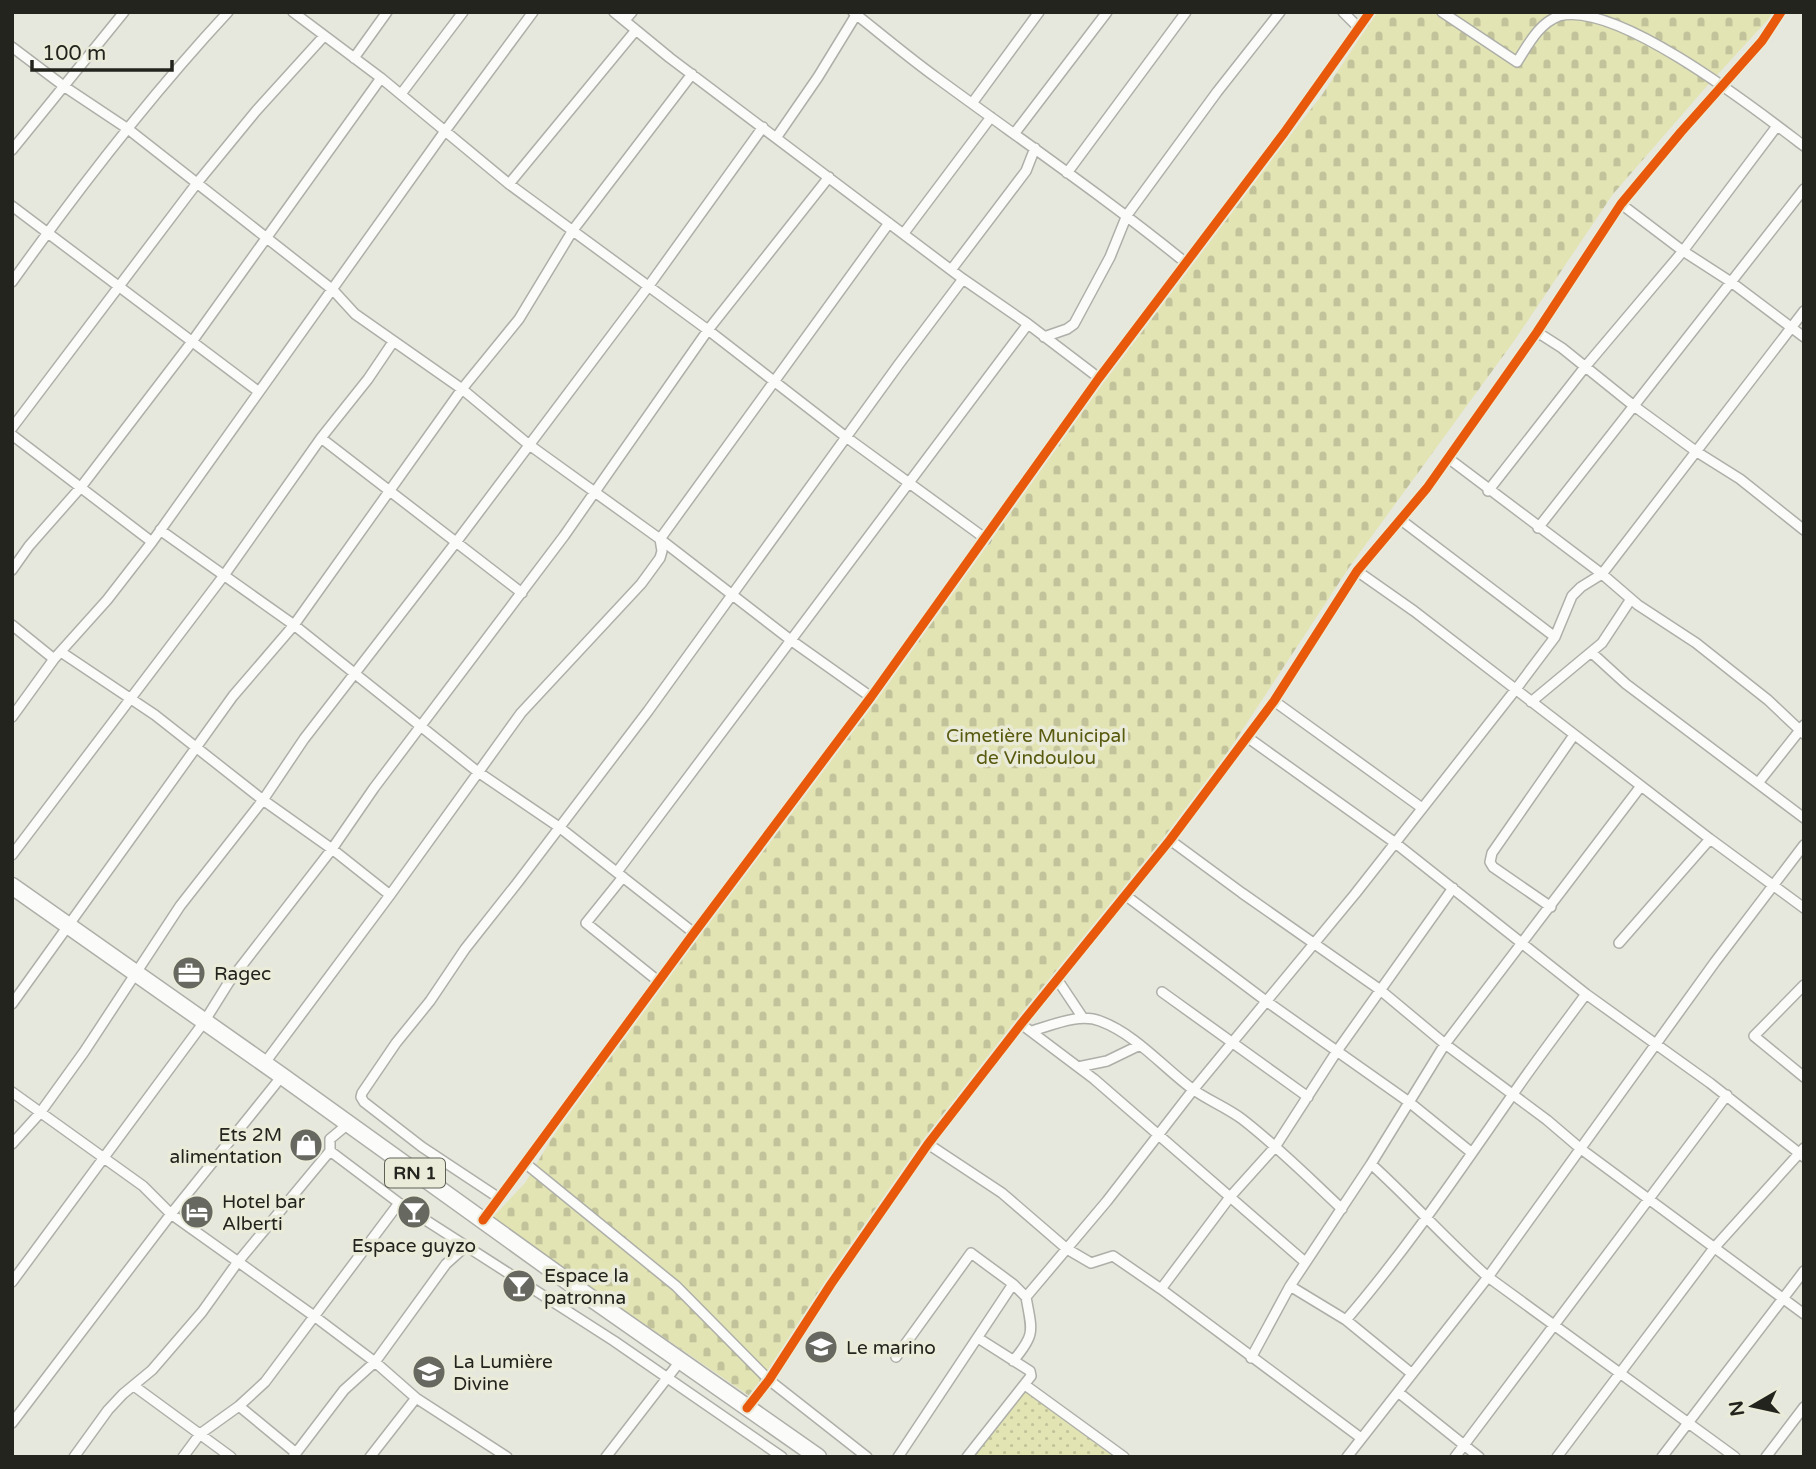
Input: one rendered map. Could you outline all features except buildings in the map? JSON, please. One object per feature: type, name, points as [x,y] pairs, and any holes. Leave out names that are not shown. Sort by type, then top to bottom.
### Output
[{"type":"highway","name":"RN 1","points":[[12,887],[68,924],[818,1457]]},
{"type":"street","points":[[12,150],[124,12]]},
{"type":"street","points":[[12,282],[128,129],[190,53],[228,12]]},
{"type":"street","points":[[293,12],[381,78],[509,184],[986,539]]},
{"type":"street","points":[[354,58],[387,12]]},
{"type":"street","points":[[401,94],[463,12]]},
{"type":"street","points":[[12,717],[54,659],[107,600],[152,542],[533,12]]},
{"type":"street","points":[[614,12],[776,138],[1099,378]]},
{"type":"street","points":[[625,20],[632,12]]},
{"type":"street","points":[[776,138],[857,16],[870,12]]},
{"type":"street","points":[[972,102],[1039,12]]},
{"type":"street","points":[[1014,134],[1107,12]]},
{"type":"street","points":[[1067,173],[1186,12]]},
{"type":"street","points":[[1044,337],[1068,329],[1074,324],[1110,257],[1127,215],[1217,92],[1280,12]]},
{"type":"street","points":[[1343,12],[1358,27]]},
{"type":"street","points":[[482,1220],[871,698],[1099,378],[1284,133],[1370,12]]},
{"type":"street","points":[[1442,12],[1517,62],[1543,25],[1559,16],[1576,13],[1602,18],[1648,38],[1724,84],[1804,146]]},
{"type":"street","points":[[747,1408],[769,1380],[831,1284],[929,1144],[1021,1024],[1170,839],[1274,701],[1356,571],[1401,520],[1448,458],[1537,332],[1621,204],[1762,41],[1781,12]]},
{"type":"street","points":[[857,16],[938,79],[1127,215],[1186,263]]},
{"type":"street","points":[[509,184],[636,30]]},
{"type":"street","points":[[12,428],[197,183],[256,111],[324,36]]},
{"type":"street","points":[[12,47],[128,129],[333,290],[355,314],[462,389],[528,444],[660,539],[871,698]]},
{"type":"street","points":[[12,1004],[233,696],[294,625],[462,389],[519,319],[573,230],[692,74]]},
{"type":"street","points":[[12,569],[80,487],[191,343],[381,78]]},
{"type":"street","points":[[904,233],[991,117]]},
{"type":"street","points":[[1488,491],[1585,367],[1683,251],[1777,126]]},
{"type":"street","points":[[12,1144],[40,1113],[84,1052],[180,906],[263,800],[304,739],[648,287],[763,127]]},
{"type":"street","points":[[951,270],[1026,171],[1035,148]]},
{"type":"street","points":[[12,1282],[204,1022],[229,982],[332,849],[420,726],[564,536],[708,330],[829,177]]},
{"type":"street","points":[[1538,528],[1804,189]]},
{"type":"street","points":[[1621,204],[1804,337]]},
{"type":"street","points":[[12,206],[259,392]]},
{"type":"street","points":[[264,1064],[521,713],[641,584],[660,558],[660,539],[889,223]]},
{"type":"street","points":[[499,1198],[422,1147],[364,1101],[362,1093],[465,949],[648,711],[963,279]]},
{"type":"street","points":[[1026,1297],[1516,689],[1556,637],[1572,596],[1602,574],[1804,311]]},
{"type":"street","points":[[658,981],[586,923],[908,482],[1028,324]]},
{"type":"street","points":[[1537,332],[1697,452],[1740,479],[1804,530]]},
{"type":"street","points":[[12,855],[225,574],[393,342]]},
{"type":"street","points":[[12,435],[152,542]]},
{"type":"street","points":[[321,438],[522,593]]},
{"type":"street","points":[[1448,458],[1488,491],[1602,574],[1631,599],[1696,643],[1803,730],[1758,783]]},
{"type":"street","points":[[1401,520],[1486,581],[1556,637]]},
{"type":"street","points":[[160,530],[294,625],[478,772],[559,827],[694,933]]},
{"type":"street","points":[[1356,571],[1414,611],[1804,908]]},
{"type":"street","points":[[1531,702],[1602,643],[1631,599]]},
{"type":"street","points":[[12,625],[54,659]]},
{"type":"street","points":[[61,652],[197,747],[390,895]]},
{"type":"street","points":[[1592,653],[1626,684],[1804,818]]},
{"type":"street","points":[[1274,701],[1422,808]]},
{"type":"street","points":[[1551,907],[1493,867],[1490,862],[1492,853],[1574,735]]},
{"type":"street","points":[[1247,737],[1394,842],[1586,994],[1802,1153],[1714,1248],[1557,1457]]},
{"type":"street","points":[[1251,1357],[1290,1286],[1371,1164],[1445,1044],[1641,786]]},
{"type":"street","points":[[1170,839],[1380,989],[1445,1044],[1547,1120],[1581,1149],[1804,1314]]},
{"type":"street","points":[[1619,943],[1710,839]]},
{"type":"street","points":[[1347,1457],[1488,1277],[1804,845]]},
{"type":"street","points":[[1161,1289],[1230,1197],[1275,1147],[1336,1051],[1453,888]]},
{"type":"street","points":[[1125,895],[1266,1001],[1409,1102],[1472,1153]]},
{"type":"street","points":[[1057,979],[1083,1018]]},
{"type":"street","points":[[1803,989],[1754,1036],[1804,1077]]},
{"type":"street","points":[[1162,992],[1308,1097]]},
{"type":"street","points":[[1346,1320],[1427,1220],[1512,1095],[1586,994]]},
{"type":"street","points":[[1032,1031],[1083,1018],[1101,1021],[1140,1045],[1193,1090],[1239,1117],[1342,1209]]},
{"type":"street","points":[[1021,1024],[1078,1067],[1305,1262]]},
{"type":"street","points":[[1078,1067],[1107,1061],[1140,1045]]},
{"type":"street","points":[[12,1423],[171,1214],[282,1076]]},
{"type":"street","points":[[12,1092],[143,1186],[171,1214],[314,1316],[375,1362],[416,1398],[507,1457]]},
{"type":"street","points":[[1455,1457],[1727,1096]]},
{"type":"street","points":[[74,1457],[108,1410],[152,1370],[202,1312],[237,1263],[330,1151],[330,1139],[348,1124]]},
{"type":"street","points":[[929,1144],[1003,1193],[1067,1249],[1091,1263],[1113,1256],[1361,1438]]},
{"type":"street","points":[[330,1151],[399,1203],[614,1341],[782,1457]]},
{"type":"street","points":[[525,1163],[676,1286],[769,1380],[867,1457]]},
{"type":"street","points":[[1371,1164],[1488,1277],[1735,1457]]},
{"type":"street","points":[[183,1457],[200,1433],[239,1406],[265,1382],[399,1203]]},
{"type":"street","points":[[239,1406],[295,1455],[344,1390],[375,1362],[446,1265],[466,1246]]},
{"type":"street","points":[[896,1357],[971,1253],[1026,1297],[1031,1334],[1029,1342],[1013,1361]]},
{"type":"street","points":[[1662,1457],[1804,1271]]},
{"type":"street","points":[[898,1457],[1013,1284]]},
{"type":"street","points":[[1290,1286],[1346,1320],[1411,1373]]},
{"type":"street","points":[[967,1457],[1025,1385],[1031,1373],[978,1338]]},
{"type":"street","points":[[606,1457],[681,1360]]},
{"type":"street","points":[[1025,1385],[1124,1457]]},
{"type":"street","points":[[134,1386],[231,1457]]},
{"type":"street","points":[[1398,1392],[1479,1457]]},
{"type":"street","points":[[370,1457],[416,1398]]},
{"type":"street","points":[[1766,1457],[1804,1407]]},
{"type":"green space","name":"Cimetière Municipal de Vindoulou","points":[[1377,12],[1775,12],[1613,194],[1514,341],[1350,566],[1170,840],[928,1144],[754,1399],[491,1219],[525,1183],[552,1138],[718,901],[1099,378],[1322,95]]},
{"type":"green space","points":[[1022,1389],[1114,1457],[970,1457]]},
{"type":"cycle path","points":[[483,1220],[871,697],[1099,378],[1284,133],[1370,12]]},
{"type":"cycle path","points":[[747,1408],[769,1380],[831,1284],[928,1144],[1170,840],[1274,701],[1357,571],[1427,488],[1537,332],[1621,204],[1762,41],[1781,12]]},
{"type":"place","name":"Ragec","points":[[189,973]]},
{"type":"place","name":"Ets 2M alimentation","points":[[306,1145]]},
{"type":"place","name":"Hotel bar Alberti","points":[[197,1212]]},
{"type":"place","name":"Espace guyzo","points":[[414,1212]]},
{"type":"place","name":"Espace la patronna","points":[[519,1286]]},
{"type":"place","name":"Le marino","points":[[821,1347]]},
{"type":"place","name":"La Lumière Divine","points":[[429,1372]]}]
